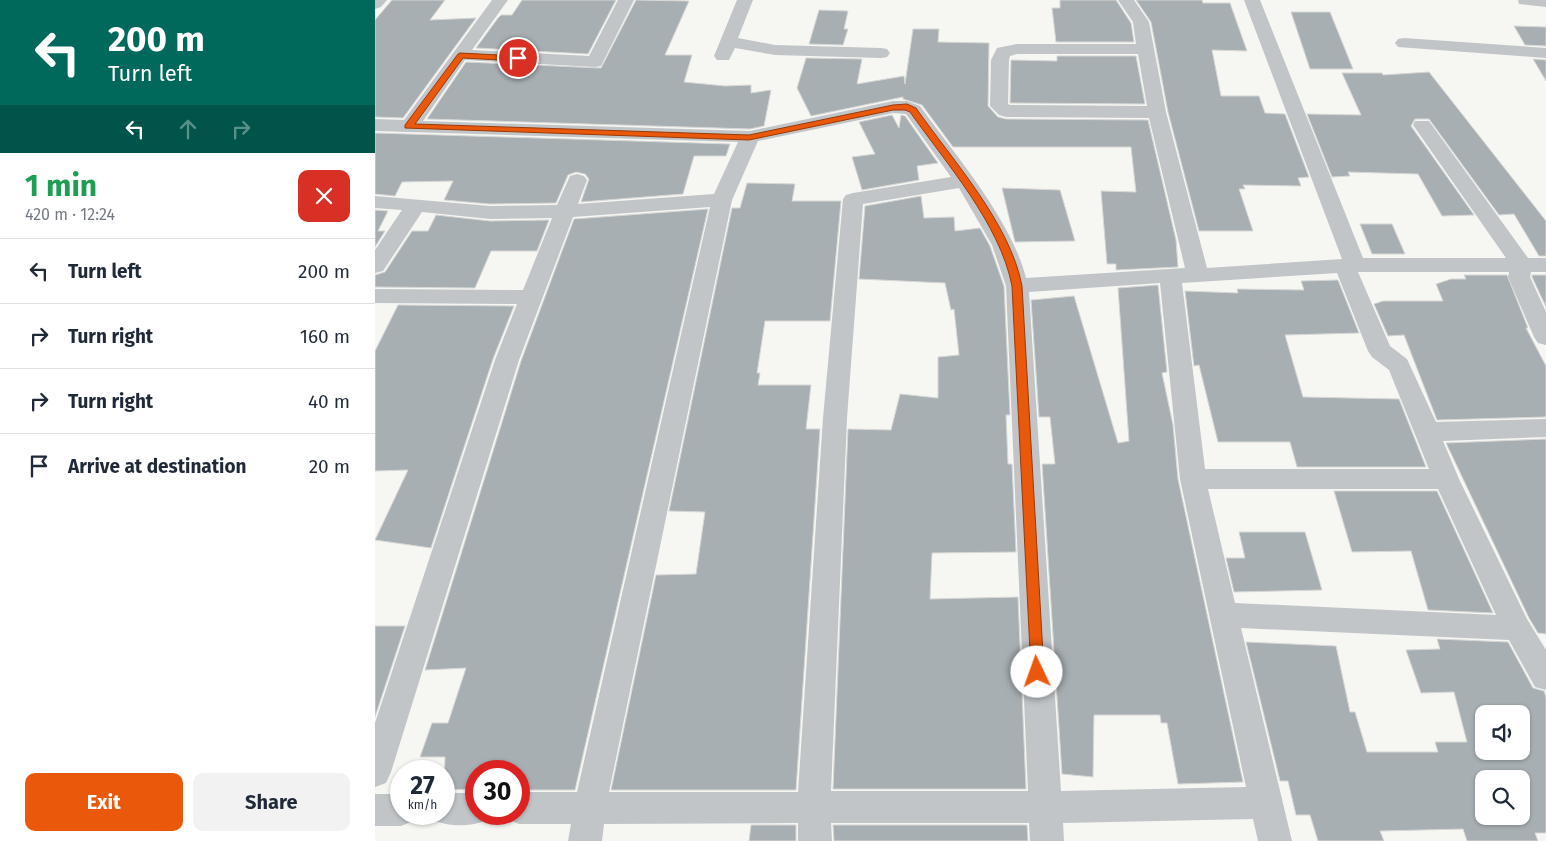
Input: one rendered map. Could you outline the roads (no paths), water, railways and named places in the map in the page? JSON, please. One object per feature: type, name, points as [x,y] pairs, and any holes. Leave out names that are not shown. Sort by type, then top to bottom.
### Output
[{"type":"street","points":[[375,4],[379,0]]},
{"type":"street","points":[[409,126],[500,0]]},
{"type":"street","points":[[460,55],[595,62],[626,0]]},
{"type":"street","points":[[745,0],[726,49],[881,53]]},
{"type":"street","points":[[1126,0],[1141,22],[1157,112],[1198,276]]},
{"type":"street","points":[[1252,0],[1380,351],[1399,365],[1446,479],[1517,628],[1546,677]]},
{"type":"street","points":[[1525,1],[1546,2]]},
{"type":"street","points":[[1404,44],[1546,53]]},
{"type":"street","points":[[1146,49],[1017,49],[1003,52],[1000,60],[999,106],[1006,111],[1157,112]]},
{"type":"street","points":[[375,125],[749,138],[893,108],[907,107],[913,110],[984,210],[1013,264],[1017,286],[1047,841]]},
{"type":"street","points":[[1422,125],[1515,265],[1546,338]]},
{"type":"street","points":[[585,841],[590,806],[722,200],[749,138]]},
{"type":"street","points":[[375,772],[507,360],[577,180]]},
{"type":"street","points":[[815,841],[814,806],[835,418],[853,199],[964,181]]},
{"type":"street","points":[[375,202],[416,205],[446,210],[528,212],[722,200]]},
{"type":"street","points":[[375,266],[416,205]]},
{"type":"street","points":[[1017,286],[1350,265],[1546,264]]},
{"type":"street","points":[[1170,275],[1193,479],[1275,841]]},
{"type":"street","points":[[375,296],[530,297]]},
{"type":"street","points":[[1427,432],[1546,428]]},
{"type":"street","points":[[1193,479],[1446,479]]},
{"type":"street","points":[[1224,615],[1517,628]]},
{"type":"street","points":[[530,808],[590,806],[1045,807],[1266,802]]},
{"type":"street","points":[[375,810],[390,810]]}]
